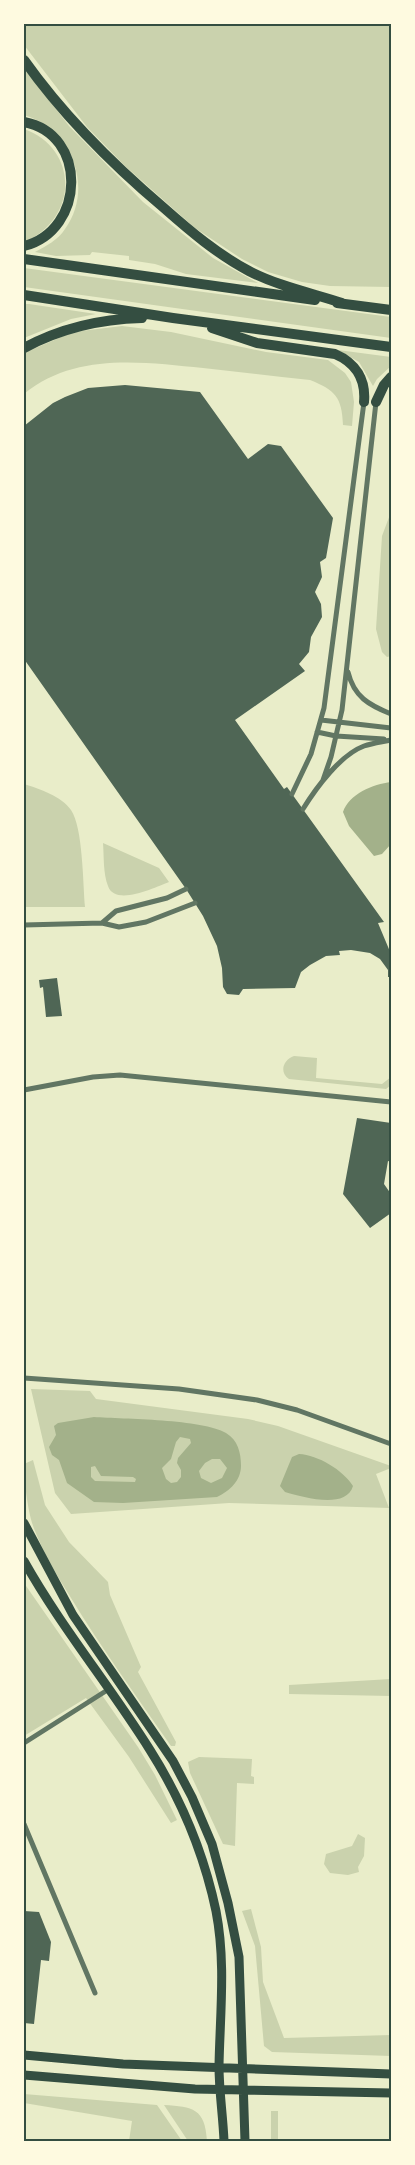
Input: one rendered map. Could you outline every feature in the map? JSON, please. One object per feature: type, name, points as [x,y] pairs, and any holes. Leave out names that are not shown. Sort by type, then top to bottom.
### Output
[{"type":"highway","points":[[24,60],[54,99],[121,170],[199,238],[251,272],[342,304]]},
{"type":"highway","points":[[24,122],[42,129],[53,139],[62,150],[72,177],[72,190],[62,219],[43,238],[24,246]]},
{"type":"highway","points":[[24,259],[391,310]]},
{"type":"highway","points":[[24,295],[192,321],[391,346]]},
{"type":"highway","points":[[24,348],[54,334],[115,319],[173,318]]},
{"type":"highway","points":[[192,321],[257,343],[335,354],[346,359],[355,367],[362,379],[365,392],[364,402]]},
{"type":"highway","points":[[376,402],[384,385],[391,377]]},
{"type":"main road","points":[[24,1523],[73,1615],[173,1761],[192,1797],[212,1844],[228,1903],[238,1957],[244,2068],[245,2141]]},
{"type":"main road","points":[[24,1561],[63,1624],[151,1751],[173,1790],[191,1829],[207,1876],[216,1911],[222,1966],[220,2090],[224,2141]]},
{"type":"main road","points":[[24,2055],[123,2064],[391,2074]]},
{"type":"main road","points":[[24,2075],[161,2088],[391,2093]]},
{"type":"street","points":[[292,794],[311,754],[321,720],[364,402]]},
{"type":"street","points":[[323,780],[339,724],[347,669],[376,402]]},
{"type":"street","points":[[347,669],[350,683],[365,703],[391,714]]},
{"type":"street","points":[[321,720],[339,724],[391,728]]},
{"type":"street","points":[[317,732],[336,736],[391,740]]},
{"type":"street","points":[[303,809],[323,780],[354,752],[363,747],[391,740]]},
{"type":"street","points":[[102,923],[116,912],[167,898],[186,889]]},
{"type":"street","points":[[24,925],[102,923],[119,927],[146,922],[195,903]]},
{"type":"street","points":[[24,1090],[93,1077],[120,1076],[391,1102]]},
{"type":"street","points":[[24,1378],[180,1389],[256,1400],[297,1410],[391,1444]]},
{"type":"street","points":[[24,1743],[109,1689]]},
{"type":"street","points":[[24,1824],[95,1993]]},
{"type":"shaded area","points":[[24,24],[391,24],[391,287],[330,286],[302,282],[268,272],[242,259],[195,228],[125,166],[87,127],[24,45]]},
{"type":"shaded area","points":[[24,67],[69,126],[143,202],[213,258],[258,283],[186,274],[155,264],[129,260],[129,256],[92,252],[90,255],[56,256],[35,252],[55,240],[65,229],[74,213],[78,195],[78,178],[66,146],[40,122],[24,115]]},
{"type":"shaded area","points":[[24,129],[42,139],[55,152],[63,168],[65,185],[62,202],[55,218],[42,232],[24,242]]},
{"type":"shaded area","points":[[24,268],[391,317],[391,338],[24,287]]},
{"type":"shaded area","points":[[24,304],[96,314],[71,319],[24,338]]},
{"type":"shaded area","points":[[122,326],[171,332],[266,352],[328,360],[345,373],[351,382],[354,402],[352,426],[343,425],[341,408],[336,396],[326,387],[310,380],[180,366],[110,363],[87,366],[65,371],[44,381],[24,394],[24,353],[73,332]]},
{"type":"shaded area","points":[[338,350],[391,357],[391,366],[377,379],[373,386],[359,362]]},
{"type":"shaded area","points":[[391,512],[391,656],[387,657],[382,652],[376,629],[382,536]]},
{"type":"shaded area","points":[[391,782],[391,844],[382,854],[374,856],[349,826],[343,812],[350,800],[362,791]]},
{"type":"shaded area","points":[[24,784],[62,801],[71,810],[75,818],[80,842],[85,907],[24,907]]},
{"type":"shaded area","points":[[103,843],[159,868],[169,882],[136,894],[119,895],[112,892],[105,876]]},
{"type":"shaded area","points":[[294,1056],[317,1058],[316,1078],[382,1084],[391,1077],[391,1085],[386,1089],[289,1079],[283,1070],[287,1060]]},
{"type":"shaded area","points":[[31,1389],[90,1391],[96,1399],[248,1419],[278,1426],[391,1466],[391,1468],[376,1474],[389,1508],[229,1503],[71,1514],[55,1493]]},
{"type":"shaded area","points":[[94,1417],[182,1422],[215,1428],[226,1433],[236,1443],[240,1456],[241,1471],[234,1485],[217,1497],[123,1503],[94,1502],[67,1483],[59,1460],[52,1455],[49,1447],[56,1435],[54,1426],[58,1423]],"holes":[[[180,1437],[190,1439],[191,1443],[178,1458],[177,1463],[181,1470],[181,1477],[177,1482],[171,1483],[166,1479],[162,1468],[171,1459],[176,1442]],[[212,1459],[220,1459],[227,1468],[222,1478],[211,1483],[201,1478],[199,1471],[205,1463]],[[95,1466],[101,1476],[133,1477],[136,1479],[135,1482],[95,1481],[91,1477],[91,1467]]]},
{"type":"shaded area","points":[[299,1454],[322,1460],[337,1469],[353,1486],[349,1493],[342,1498],[323,1500],[285,1492],[280,1486],[292,1457]]},
{"type":"shaded area","points":[[33,1460],[45,1505],[69,1542],[108,1582],[110,1595],[141,1667],[138,1672],[176,1742],[175,1746],[171,1746],[107,1654],[66,1590],[43,1548],[28,1507],[24,1464]]},
{"type":"shaded area","points":[[24,1583],[138,1747],[155,1775],[177,1820],[171,1823],[129,1757],[86,1698],[24,1736]]},
{"type":"shaded area","points":[[391,1679],[391,1696],[289,1694],[289,1685]]},
{"type":"shaded area","points":[[199,1757],[252,1759],[251,1776],[254,1777],[254,1784],[237,1783],[235,1846],[223,1844],[190,1773],[188,1762]]},
{"type":"shaded area","points":[[358,1834],[365,1838],[364,1856],[358,1867],[359,1872],[348,1875],[330,1873],[324,1864],[326,1854],[352,1846]]},
{"type":"shaded area","points":[[251,1909],[261,1947],[263,1982],[284,2038],[391,2035],[391,2056],[272,2052],[264,2046],[255,1946],[242,1911]]},
{"type":"shaded area","points":[[24,2094],[157,2105],[182,2141],[129,2141],[132,2121],[24,2103]]},
{"type":"shaded area","points":[[164,2105],[183,2107],[196,2111],[204,2122],[207,2141],[188,2141]]},
{"type":"shaded area","points":[[271,2111],[278,2111],[278,2141],[271,2141]]},
{"type":"building","points":[[125,385],[200,392],[248,459],[268,444],[281,446],[333,518],[326,558],[320,562],[322,577],[315,592],[321,604],[322,617],[311,637],[309,652],[299,664],[305,671],[235,720],[284,789],[287,787],[384,922],[378,923],[391,954],[391,977],[388,977],[388,970],[380,959],[370,953],[351,950],[339,951],[340,955],[326,956],[301,972],[295,988],[243,989],[239,995],[227,994],[223,987],[222,968],[217,946],[203,916],[24,659],[24,426],[53,403],[65,397],[88,388]]},
{"type":"building","points":[[57,978],[62,1016],[46,1017],[43,987],[40,988],[39,980]]},
{"type":"building","points":[[357,1118],[391,1123],[391,1162],[388,1161],[384,1184],[391,1194],[391,1213],[370,1228],[343,1194]]},
{"type":"building","points":[[24,1911],[39,1912],[51,1942],[49,1961],[41,1960],[34,2024],[24,2023]]}]
